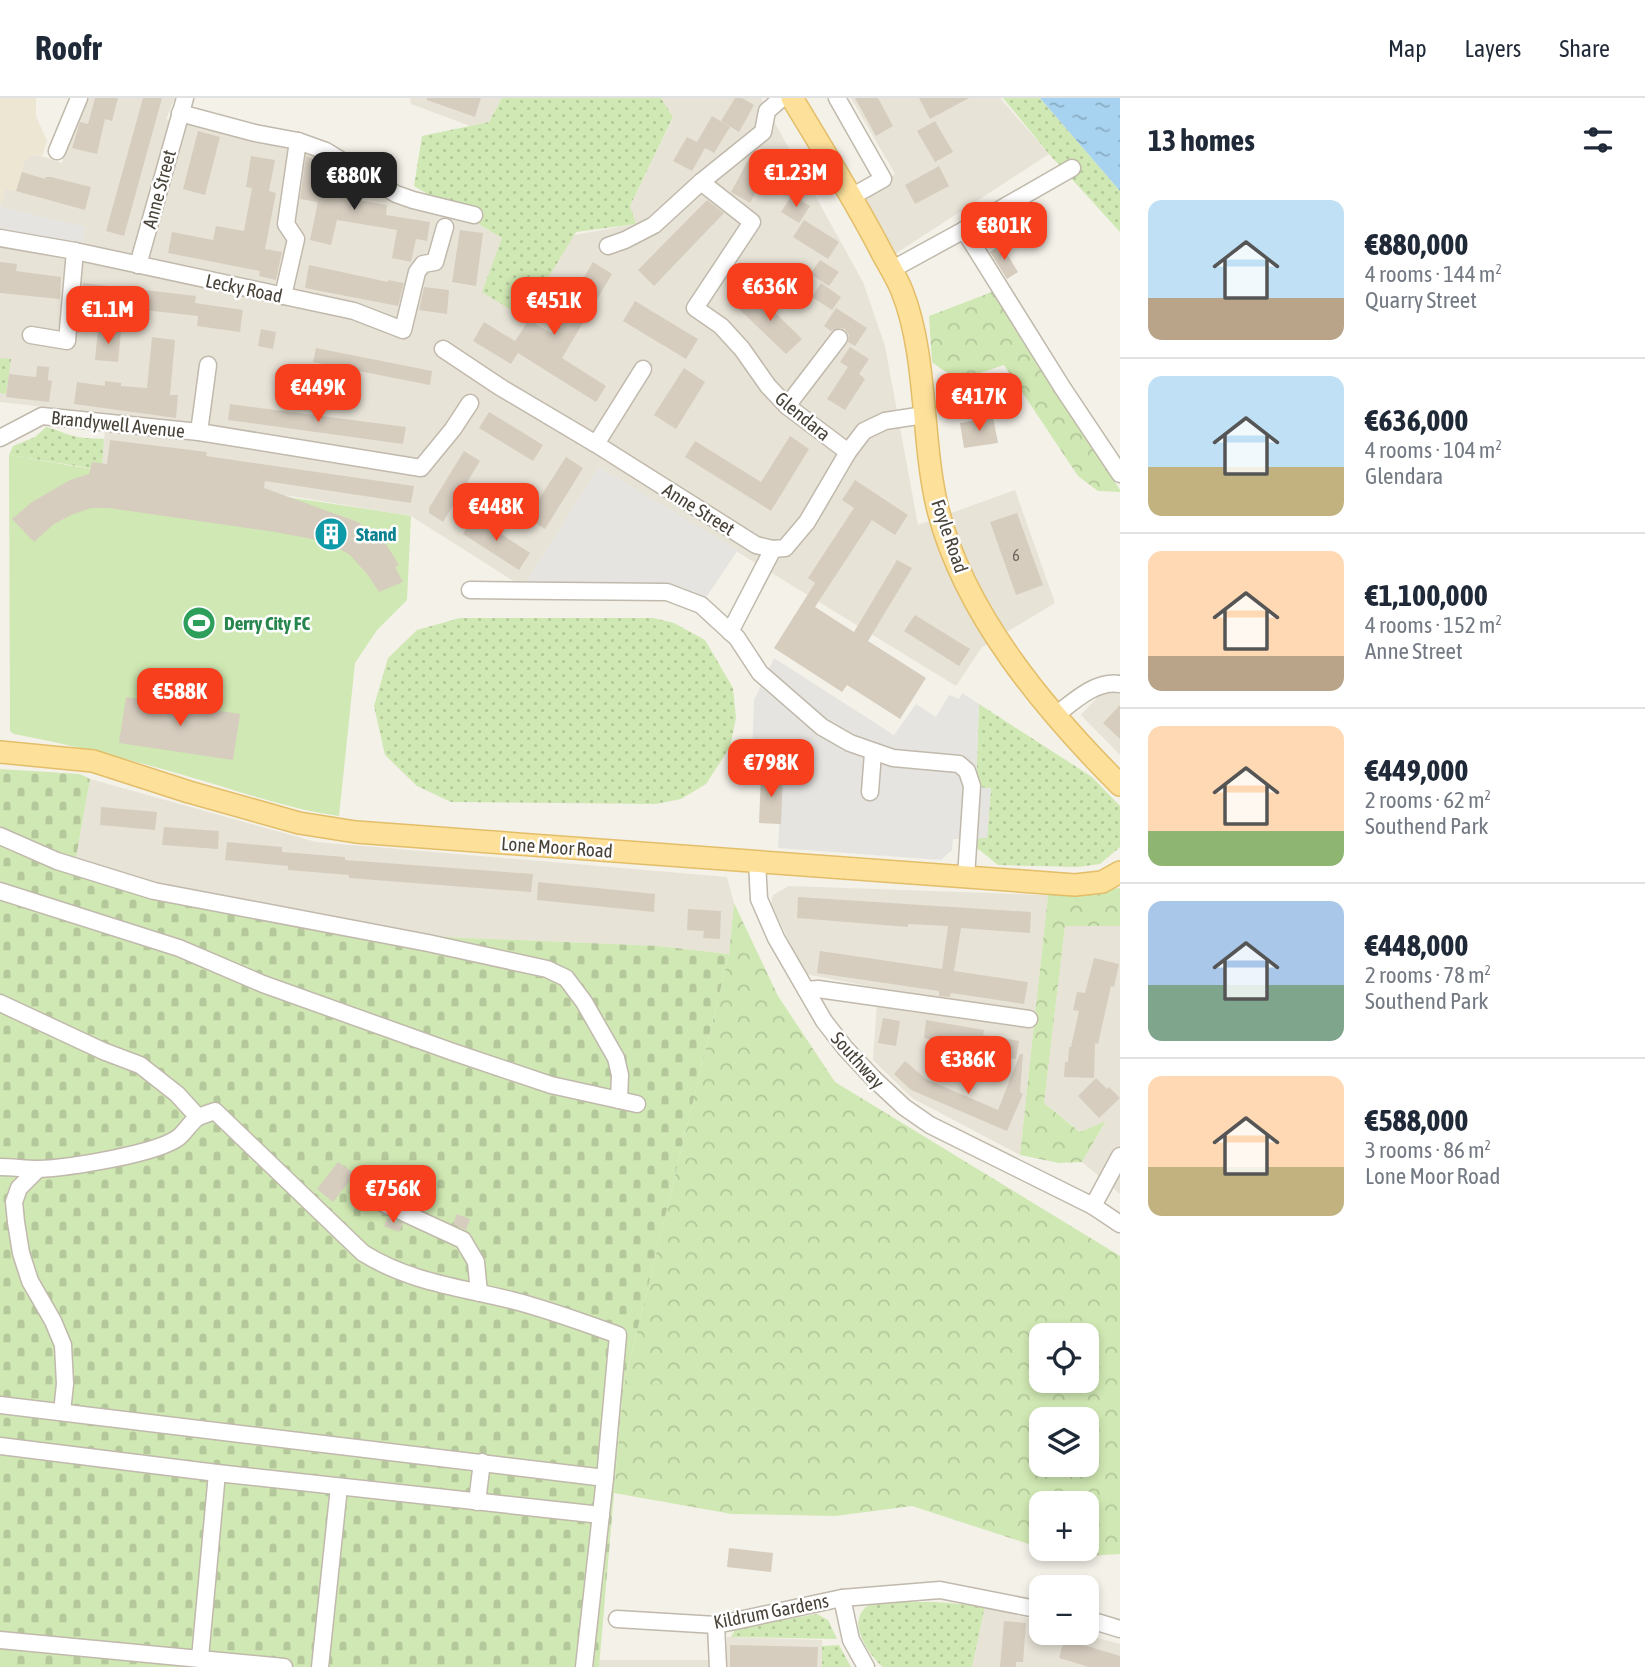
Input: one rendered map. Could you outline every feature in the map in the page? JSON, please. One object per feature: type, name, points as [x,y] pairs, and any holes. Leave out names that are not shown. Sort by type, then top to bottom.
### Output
[{"type":"main road","name":"Foyle Road","points":[[792,98],[851,197],[902,291],[913,333],[938,510],[958,565],[984,620],[1030,685],[1085,750],[1120,785]]},
{"type":"main road","name":"Lone Moor Road","points":[[0,752],[93,761],[299,823],[356,832],[1075,885],[1102,881],[1120,872]]},
{"type":"street","points":[[57,151],[79,98]]},
{"type":"street","points":[[608,246],[654,225],[701,182],[763,132],[766,111],[782,98]]},
{"type":"street","points":[[837,98],[883,179],[851,197]]},
{"type":"street","points":[[182,106],[255,133],[298,141],[326,151],[396,194],[474,215]]},
{"type":"street","name":"Anne Street","points":[[138,265],[182,106]]},
{"type":"street","points":[[283,296],[296,239],[286,224],[298,141]]},
{"type":"street","points":[[891,270],[1072,168]]},
{"type":"street","name":"Glendara","points":[[701,182],[752,222],[695,308],[721,326],[787,406],[848,452]]},
{"type":"street","name":"Lecky Road","points":[[0,238],[75,251],[354,311],[403,330],[417,272],[423,264],[435,262],[445,228]]},
{"type":"street","points":[[964,230],[1077,411],[1120,474]]},
{"type":"street","points":[[31,334],[67,341],[75,251]]},
{"type":"street","points":[[787,406],[839,338]]},
{"type":"street","name":"Anne Street","points":[[443,349],[756,545],[773,549]]},
{"type":"street","points":[[199,432],[208,365]]},
{"type":"street","points":[[596,444],[643,369]]},
{"type":"street","name":"Brandywell Avenue","points":[[0,438],[42,416],[199,432],[421,468],[470,403]]},
{"type":"street","points":[[730,632],[773,549],[785,548],[807,522],[848,452],[864,431],[885,421],[924,415]]},
{"type":"street","points":[[470,590],[667,592],[701,605],[730,632],[760,673],[794,704],[831,732],[873,753],[893,758],[960,764],[967,771],[972,786],[966,877]]},
{"type":"street","points":[[1056,715],[1097,687],[1120,684]]},
{"type":"street","points":[[870,792],[873,753]]},
{"type":"street","points":[[0,836],[57,861],[155,891],[428,943],[547,969],[566,978],[584,1002],[616,1058],[620,1075],[619,1100]]},
{"type":"street","name":"Southway","points":[[757,862],[759,899],[776,938],[824,1021],[845,1048],[904,1107],[958,1140],[1093,1206],[1120,1224]]},
{"type":"street","points":[[0,891],[179,948],[263,984],[551,1085],[636,1104]]},
{"type":"street","points":[[806,990],[818,989],[905,1000],[1028,1019]]},
{"type":"street","points":[[0,1003],[103,1051],[140,1065],[177,1094],[198,1117]]},
{"type":"street","points":[[0,1167],[38,1169],[141,1152],[180,1137],[198,1117],[215,1111],[363,1253],[386,1268],[427,1281],[547,1309],[618,1335],[584,1667]]},
{"type":"street","points":[[1093,1206],[1120,1156]]},
{"type":"street","points":[[38,1169],[19,1188],[15,1202],[16,1222],[21,1253],[30,1281],[53,1321],[63,1345],[65,1384],[62,1412]]},
{"type":"street","points":[[359,1192],[463,1240],[476,1262],[478,1293]]},
{"type":"street","points":[[0,1405],[605,1478]]},
{"type":"street","points":[[0,1446],[601,1515]]},
{"type":"street","points":[[477,1502],[482,1462]]},
{"type":"street","points":[[200,1658],[217,1473]]},
{"type":"street","points":[[320,1667],[339,1487]]},
{"type":"street","name":"Kildrum Gardens","points":[[617,1619],[716,1625],[842,1598],[940,1590],[1029,1608]]},
{"type":"street","name":"Kildrum Gardens","points":[[842,1598],[851,1640],[866,1667]]},
{"type":"street","points":[[1099,1623],[1120,1629]]},
{"type":"street","points":[[716,1625],[718,1667]]},
{"type":"street","points":[[0,1640],[153,1660],[200,1658],[284,1667]]},
{"type":"shaded area","points":[[0,98],[36,98],[36,116],[47,141],[42,156],[35,154],[24,161],[16,191],[5,189],[0,207]]},
{"type":"shaded area","points":[[86,98],[175,98],[166,119],[320,153],[393,202],[471,220],[502,238],[524,318],[574,235],[636,224],[630,206],[673,118],[661,98],[761,98],[863,282],[885,346],[918,525],[1015,490],[1055,603],[982,647],[956,686],[599,467],[523,587],[411,516],[102,470],[106,414],[0,402],[0,207],[5,189],[16,190],[24,161],[35,154],[62,163],[79,106]]},
{"type":"shaded area","points":[[410,98],[502,98],[489,122],[470,126],[411,104]]},
{"type":"shaded area","points":[[851,98],[1000,98],[1049,154],[895,254],[862,195],[895,174]]},
{"type":"shaded area","points":[[0,207],[86,227],[81,248],[0,228]]},
{"type":"shaded area","points":[[599,467],[738,550],[701,605],[667,592],[523,587]]},
{"type":"shaded area","points":[[774,658],[894,735],[916,704],[936,717],[949,695],[959,699],[962,693],[979,704],[976,787],[991,788],[987,838],[953,839],[952,850],[941,860],[778,848],[782,758],[752,754],[754,700]]},
{"type":"shaded area","points":[[1120,673],[1120,755],[1081,715]]},
{"type":"shaded area","points":[[90,779],[316,842],[727,877],[734,903],[729,954],[658,946],[423,936],[151,882],[76,858]]},
{"type":"shaded area","points":[[789,886],[1048,895],[1020,1155],[912,1098],[873,1060],[878,988],[805,974],[771,904],[773,895]]},
{"type":"shaded area","points":[[1065,925],[1120,926],[1120,1194],[1082,1162],[1106,1122],[1081,1132],[1044,1103]]},
{"type":"shaded area","points":[[985,1606],[1029,1619],[1029,1645],[1099,1645],[1099,1638],[1120,1644],[1120,1667],[972,1667]]},
{"type":"shaded area","points":[[727,1637],[822,1640],[822,1667],[599,1667],[599,1660],[726,1660]]},
{"type":"green space","points":[[502,98],[661,98],[673,117],[630,206],[636,224],[576,232],[524,318],[482,292],[502,238],[414,186],[422,136],[489,122]]},
{"type":"green space","points":[[1003,98],[1040,98],[1120,191],[1120,232],[1049,154]]},
{"type":"green space","points":[[992,292],[1120,492],[1098,491],[1078,476],[1004,365],[974,375],[959,376],[932,362],[929,316]]},
{"type":"green space","points":[[0,358],[11,359],[6,394],[0,393]]},
{"type":"green space","points":[[46,427],[78,437],[104,439],[102,470],[9,455],[13,446],[35,437]]},
{"type":"green space","points":[[9,455],[411,516],[407,600],[377,630],[355,663],[339,816],[282,804],[146,765],[10,731]]},
{"type":"green space","points":[[460,618],[653,618],[674,623],[705,640],[733,688],[736,718],[730,747],[706,784],[681,799],[656,804],[451,802],[417,786],[385,755],[374,706],[388,658],[417,630]]},
{"type":"green space","points":[[979,704],[1092,777],[1120,806],[1120,847],[1100,864],[1078,867],[998,865],[977,848],[978,838],[987,838],[991,788],[976,788]]},
{"type":"green space","points":[[0,769],[80,774],[90,779],[76,858],[151,882],[423,936],[658,946],[729,954],[623,1389],[599,1667],[0,1667]]},
{"type":"green space","points":[[1120,888],[1120,926],[1065,926],[1044,1103],[1080,1132],[1106,1121],[1082,1162],[1059,1163],[1020,1155],[1048,895]]},
{"type":"green space","points":[[734,903],[778,996],[835,1082],[1120,1256],[1120,1554],[1099,1555],[1099,1491],[1029,1491],[1029,1544],[912,1506],[835,1516],[732,1514],[614,1493],[623,1389],[729,954]]},
{"type":"green space","points":[[880,1602],[936,1602],[985,1606],[972,1667],[883,1667],[862,1639],[858,1622],[865,1608]]},
{"type":"green space","points":[[817,1614],[828,1620],[837,1639],[731,1637],[736,1628]]},
{"type":"green space","points":[[839,1645],[851,1667],[822,1667],[822,1646]]},
{"type":"water","points":[[1040,98],[1120,98],[1120,191]]},
{"type":"building","points":[[95,98],[118,98],[112,121],[105,119],[97,154],[72,148],[80,122],[88,124]]},
{"type":"building","points":[[143,98],[162,98],[124,236],[106,231]]},
{"type":"building","points":[[427,98],[481,98],[475,117]]},
{"type":"building","points":[[735,98],[742,98],[754,105],[739,132],[721,121]]},
{"type":"building","points":[[855,98],[878,98],[893,126],[876,136]]},
{"type":"building","points":[[919,98],[969,98],[930,119]]},
{"type":"building","points":[[712,116],[730,127],[714,153],[705,148],[692,171],[673,161],[687,137],[697,142]]},
{"type":"building","points":[[935,121],[953,152],[935,162],[917,131]]},
{"type":"building","points":[[198,131],[220,137],[205,195],[183,189]]},
{"type":"building","points":[[757,150],[774,159],[750,203],[731,192],[751,155]]},
{"type":"building","points":[[251,156],[275,160],[269,191],[276,193],[265,249],[282,252],[276,280],[259,276],[260,271],[168,253],[172,232],[213,240],[216,226],[244,231],[252,188],[246,187]]},
{"type":"building","points":[[306,156],[331,167],[328,185],[342,188],[340,197],[387,205],[386,215],[430,222],[427,241],[416,239],[411,262],[392,258],[397,230],[337,220],[331,245],[310,240],[318,202],[300,199]]},
{"type":"building","points":[[939,166],[949,186],[915,204],[905,185]]},
{"type":"building","points":[[22,172],[91,187],[85,210],[16,191]]},
{"type":"building","points":[[792,195],[810,206],[799,223],[781,212]]},
{"type":"building","points":[[707,200],[724,213],[654,286],[638,270]]},
{"type":"building","points":[[804,220],[839,242],[828,259],[793,237]]},
{"type":"building","points":[[460,230],[483,233],[476,286],[452,282]]},
{"type":"building","points":[[1001,244],[1018,272],[1007,279],[990,252]]},
{"type":"building","points":[[820,260],[839,272],[829,286],[810,274]]},
{"type":"building","points":[[0,262],[17,264],[16,271],[61,277],[60,299],[0,293]]},
{"type":"building","points":[[593,262],[612,274],[562,358],[606,386],[596,402],[518,353],[511,364],[473,341],[484,322],[515,341],[529,320],[551,333]]},
{"type":"building","points":[[309,265],[404,283],[398,306],[305,288]]},
{"type":"building","points":[[83,283],[196,296],[195,303],[243,310],[240,332],[197,326],[198,316],[81,303]]},
{"type":"building","points":[[821,283],[841,297],[832,310],[812,297]]},
{"type":"building","points":[[424,287],[449,290],[447,314],[419,310]]},
{"type":"building","points":[[754,292],[802,339],[786,354],[738,308]]},
{"type":"building","points":[[635,301],[698,339],[686,359],[623,321]]},
{"type":"building","points":[[836,308],[867,328],[855,346],[848,342],[849,335],[845,329],[831,331],[824,326]]},
{"type":"building","points":[[98,329],[121,332],[118,362],[95,360]]},
{"type":"building","points":[[261,329],[276,332],[273,349],[258,346]]},
{"type":"building","points":[[152,337],[175,340],[170,395],[178,395],[176,418],[74,404],[77,382],[105,386],[105,381],[121,383],[121,386],[147,388]]},
{"type":"building","points":[[850,347],[869,359],[859,374],[865,379],[845,410],[827,399],[848,367],[840,362]]},
{"type":"building","points":[[316,348],[432,371],[430,385],[313,362]]},
{"type":"building","points":[[37,366],[49,367],[48,380],[52,381],[49,402],[6,397],[9,374],[36,377]]},
{"type":"building","points":[[684,368],[705,382],[676,429],[654,415]]},
{"type":"building","points":[[230,404],[406,427],[403,444],[228,420]]},
{"type":"building","points":[[489,412],[543,445],[533,461],[479,428]]},
{"type":"building","points":[[993,417],[998,443],[964,448],[960,423]]},
{"type":"building","points":[[790,436],[809,449],[771,511],[685,457],[695,441],[761,482]]},
{"type":"building","points":[[110,440],[207,452],[206,456],[414,486],[411,503],[265,481],[264,488],[358,522],[386,544],[399,565],[395,567],[403,582],[379,592],[350,555],[328,542],[109,508],[91,508],[71,515],[54,524],[34,542],[12,519],[32,502],[70,480],[89,474],[92,462],[107,464]]},
{"type":"building","points":[[464,451],[480,461],[443,522],[429,513],[429,508]]},
{"type":"building","points":[[566,457],[583,468],[545,529],[527,518]]},
{"type":"building","points":[[855,480],[908,515],[895,535],[872,520],[815,607],[854,632],[897,560],[912,568],[868,641],[926,678],[900,719],[847,685],[842,692],[774,648],[815,583],[808,578],[854,508],[842,500]]},
{"type":"building","points":[[1017,513],[1043,585],[1016,595],[990,522]]},
{"type":"building","points":[[474,516],[530,553],[519,570],[463,534]]},
{"type":"building","points":[[915,615],[970,649],[959,666],[904,631]]},
{"type":"building","points":[[126,697],[240,714],[233,760],[119,743]]},
{"type":"building","points":[[1120,705],[1120,739],[1103,723]]},
{"type":"building","points":[[761,775],[783,775],[781,824],[759,823]]},
{"type":"building","points":[[101,807],[157,812],[155,830],[100,825]]},
{"type":"building","points":[[164,827],[219,831],[218,849],[162,845]]},
{"type":"building","points":[[227,842],[282,847],[282,852],[345,857],[345,860],[533,874],[531,892],[349,878],[349,875],[288,870],[288,866],[225,860]]},
{"type":"building","points":[[538,882],[655,894],[654,912],[537,900]]},
{"type":"building","points":[[798,897],[1031,912],[1030,933],[961,928],[954,971],[1028,982],[1024,1004],[951,993],[950,997],[939,996],[939,991],[817,973],[820,951],[942,969],[948,926],[908,924],[908,927],[797,918]]},
{"type":"building","points":[[688,909],[721,911],[720,939],[703,938],[704,931],[687,930]]},
{"type":"building","points":[[1094,958],[1119,964],[1114,987],[1111,986],[1098,1044],[1095,1043],[1094,1078],[1064,1077],[1065,1062],[1068,1062],[1069,1047],[1079,1011],[1073,1010],[1077,992],[1085,993]]},
{"type":"building","points":[[883,1018],[900,1021],[896,1046],[878,1043]]},
{"type":"building","points":[[926,1020],[984,1030],[983,1035],[1019,1041],[1016,1059],[970,1052],[971,1046],[924,1038]]},
{"type":"building","points":[[1020,1054],[1023,1054],[1020,1092],[1023,1094],[1007,1131],[911,1090],[894,1074],[905,1061],[926,1079],[998,1110]]},
{"type":"building","points":[[1096,1078],[1120,1098],[1099,1118],[1078,1096]]},
{"type":"building","points":[[338,1162],[355,1174],[333,1202],[317,1189]]},
{"type":"building","points":[[457,1214],[470,1219],[466,1230],[453,1224]]},
{"type":"building","points":[[388,1217],[403,1224],[399,1232],[384,1226]]},
{"type":"building","points":[[729,1548],[773,1553],[771,1572],[727,1567]]},
{"type":"building","points":[[1004,1621],[1026,1623],[1023,1662],[1016,1662],[1016,1667],[1000,1667]]},
{"type":"building","points":[[730,1645],[818,1647],[817,1667],[730,1667]]},
{"type":"building","points":[[1062,1645],[1084,1645],[1120,1656],[1120,1667],[1089,1667],[1059,1658]]},
{"type":"place","name":"Stand","points":[[331,534]]},
{"type":"place","name":"Derry City FC","points":[[199,623]]}]
